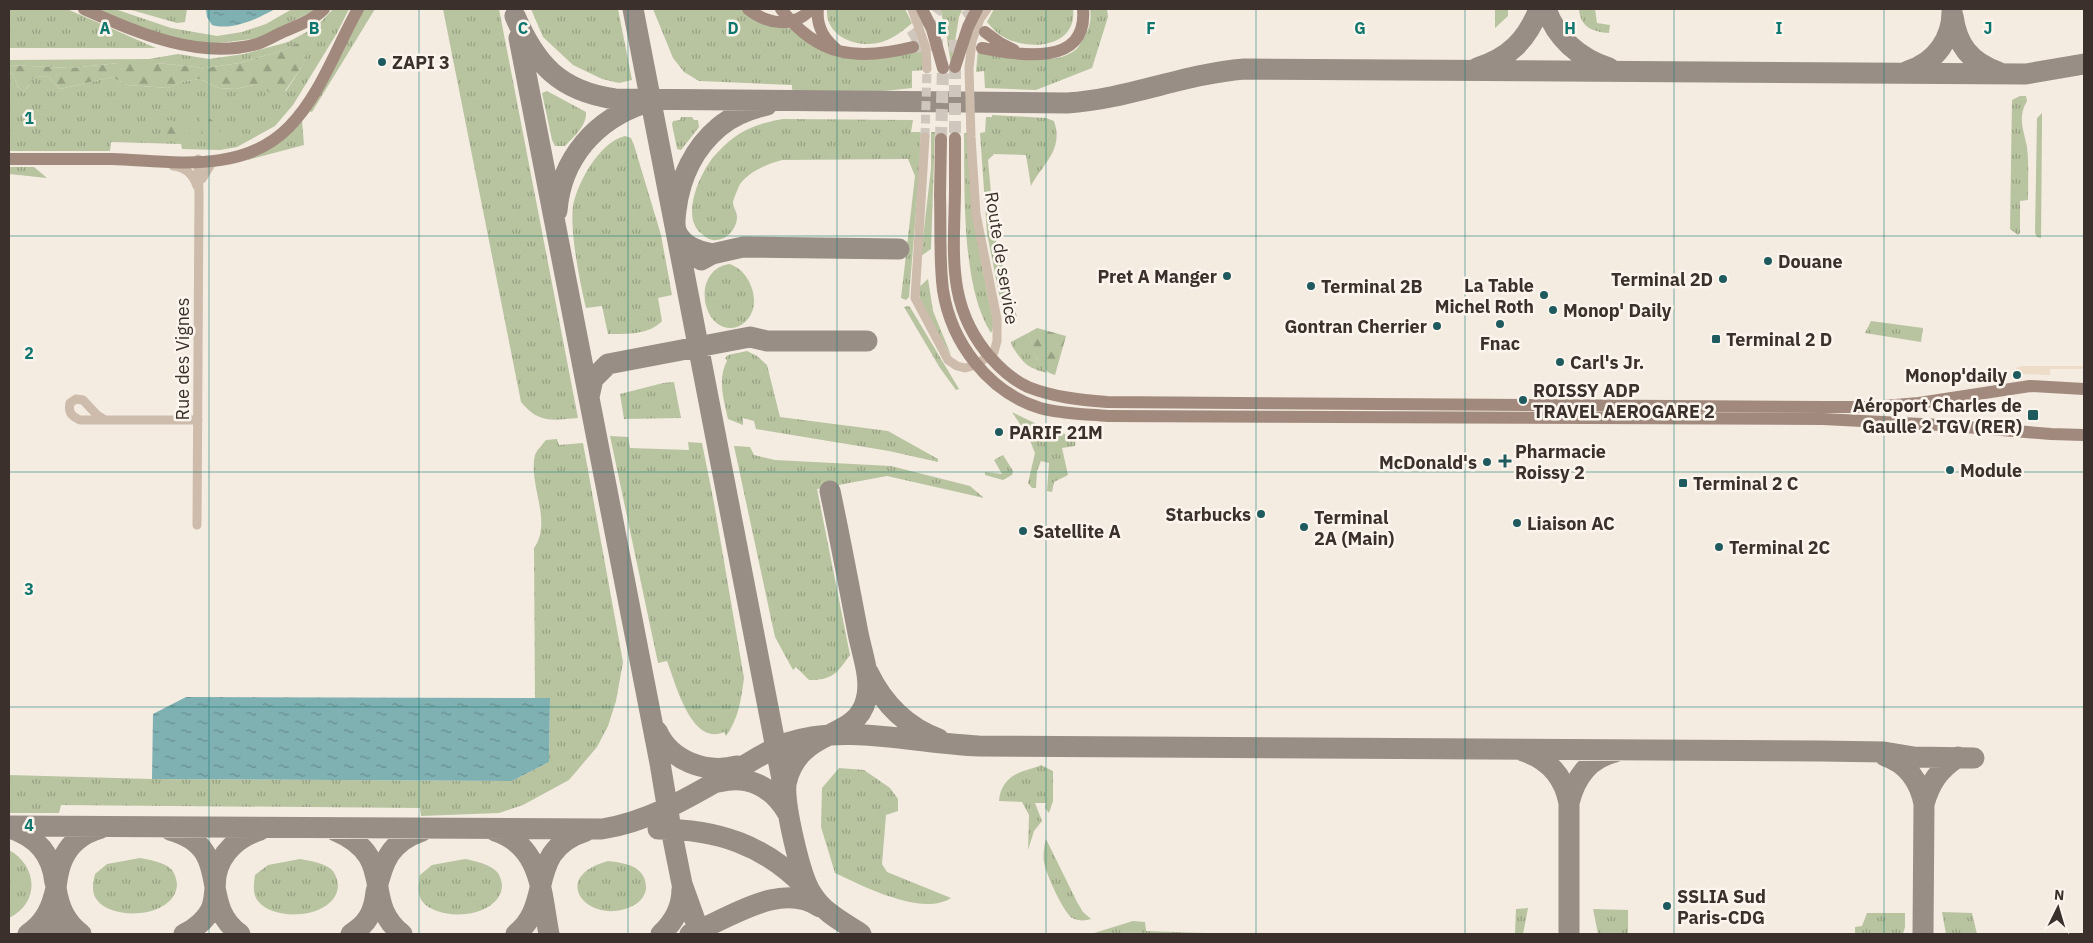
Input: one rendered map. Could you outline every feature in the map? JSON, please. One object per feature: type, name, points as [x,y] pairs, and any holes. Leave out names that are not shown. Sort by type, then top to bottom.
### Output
[{"type":"main road","points":[[84,9],[173,43],[222,48],[257,44],[316,17],[324,9]]},
{"type":"main road","points":[[9,159],[143,162],[232,159],[266,146],[290,126],[315,91],[358,9]]},
{"type":"main road","points":[[748,9],[767,20],[785,23],[800,17],[811,9]]},
{"type":"main road","points":[[782,9],[791,21],[814,41],[845,53],[859,55],[878,53],[912,43]]},
{"type":"main road","points":[[818,9],[817,18],[820,30],[834,48],[845,53]]},
{"type":"main road","points":[[922,9],[949,67]]},
{"type":"main road","points":[[932,9],[939,27],[949,67]]},
{"type":"main road","points":[[949,67],[968,9]]},
{"type":"main road","points":[[949,67],[976,9]]},
{"type":"main road","points":[[982,48],[1003,52],[1047,55],[1060,52],[1070,46],[1078,35],[1083,22],[1083,9]]},
{"type":"main road","points":[[114,160],[152,154],[200,160],[235,151],[262,141],[280,127],[296,107],[346,30]]},
{"type":"main road","points":[[985,32],[1000,43],[1015,50],[1031,54]]},
{"type":"main road","points":[[955,138],[954,255],[957,289],[963,316],[977,342],[1000,367],[1027,386],[1064,398],[1117,403],[1826,408],[1919,403],[2030,386],[2084,389]]},
{"type":"main road","points":[[941,139],[941,257],[943,290],[951,321],[965,348],[986,376],[1002,388],[1039,407],[1061,412],[1108,416],[1823,419],[1905,422],[2084,435]]},
{"type":"street","points":[[912,9],[926,48],[927,69]]},
{"type":"street","name":"Route de service","points":[[925,137],[915,298],[948,360],[957,366],[965,368],[976,365],[994,352],[998,341],[997,319],[976,214],[971,137],[969,68],[972,41],[980,19],[987,9]]},
{"type":"street","name":"Rue des Vignes","points":[[199,194],[202,178],[200,160]]},
{"type":"street","name":"Rue des Vignes","points":[[197,525],[200,160]]},
{"type":"street","name":"Rue des Vignes","points":[[143,162],[183,168],[194,178],[199,194]]},
{"type":"street","points":[[106,420],[198,420]]},
{"type":"green space","points":[[9,9],[67,9],[156,48],[9,48]]},
{"type":"green space","points":[[94,9],[115,9],[171,28],[217,36],[242,32],[266,24],[292,9],[317,9],[259,38],[211,44],[176,40]]},
{"type":"green space","points":[[128,9],[187,9],[185,22],[177,23]]},
{"type":"green space","points":[[333,9],[349,9],[337,33],[293,105],[275,126],[237,147],[220,150],[182,149],[181,144],[111,142],[110,151],[9,151],[9,73],[13,74],[18,87],[24,92],[35,76],[49,77],[60,89],[112,77],[127,85],[168,88],[180,82],[200,79],[219,88],[235,89],[258,84],[286,91],[301,68],[316,35],[281,51],[239,63],[206,68],[156,63],[119,63],[70,68],[9,65],[9,60],[149,59],[178,54],[209,59],[244,54],[288,42],[316,27]]},
{"type":"green space","points":[[362,9],[375,9],[312,112],[308,111]]},
{"type":"green space","points":[[443,9],[499,9],[578,418],[547,419],[534,414],[521,402]]},
{"type":"green space","points":[[531,9],[618,9],[632,80],[619,83],[602,79],[573,65],[543,37]]},
{"type":"green space","points":[[653,9],[744,9],[768,24],[789,28],[827,51],[878,58],[923,51],[925,70],[912,71],[912,88],[801,100],[792,89],[792,85],[699,81],[684,72],[673,58]]},
{"type":"green space","points":[[827,9],[905,9],[912,23],[898,34],[882,42],[863,44],[845,39],[837,34],[831,27]]},
{"type":"green space","points":[[940,9],[962,10],[959,17],[951,65],[946,32]]},
{"type":"green space","points":[[994,9],[1073,9],[1073,20],[1064,36],[1047,44],[1026,44],[1000,35],[990,26],[987,22]]},
{"type":"green space","points":[[1090,9],[1107,9],[1108,17],[1092,68],[1036,90],[985,88],[984,71],[976,72],[978,50],[1014,57],[1040,59],[1053,59],[1064,56],[1077,49],[1085,35],[1090,21]]},
{"type":"green space","points":[[1495,9],[1508,9],[1508,16],[1495,28]]},
{"type":"green space","points":[[1579,9],[1595,9],[1597,23],[1610,25],[1609,33],[1593,30],[1588,27],[1582,20]]},
{"type":"green space","points":[[317,34],[301,68],[285,91],[274,96],[258,84],[235,89],[219,88],[200,79],[180,82],[168,88],[127,85],[112,77],[60,89],[49,77],[35,76],[24,92],[18,87],[13,74],[9,73],[9,65],[70,68],[119,63],[156,63],[206,68],[239,63],[281,51]]},
{"type":"green space","points":[[547,91],[586,112],[582,127],[565,146],[555,146],[552,140],[542,93]]},
{"type":"green space","points":[[2020,96],[2026,96],[2027,101],[2022,113],[2022,124],[2028,153],[2028,200],[2020,201],[2020,233],[2018,235],[2010,229],[2012,100]]},
{"type":"green space","points":[[2042,113],[2041,238],[2037,237],[2035,233],[2037,118]]},
{"type":"green space","points":[[992,115],[1046,118],[1054,121],[1056,131],[1056,140],[1051,156],[1031,186],[1026,155],[994,154],[988,160],[995,237],[1017,317],[1010,318],[1003,314],[987,233],[980,133],[985,132],[986,117],[992,117]]},
{"type":"green space","points":[[200,116],[211,119],[221,134],[218,138],[202,139]]},
{"type":"green space","points":[[681,117],[692,117],[694,120],[698,120],[699,127],[681,150],[677,149],[672,124],[673,121],[680,120]]},
{"type":"green space","points":[[783,119],[913,120],[911,132],[921,132],[909,297],[906,300],[901,298],[915,176],[908,159],[782,160],[754,172],[740,184],[733,202],[737,221],[727,236],[712,240],[695,227],[692,217],[692,206],[699,181],[711,160],[724,145],[739,134],[755,126]]},
{"type":"green space","points":[[171,120],[192,131],[180,140],[169,139],[161,128],[163,122]]},
{"type":"green space","points":[[302,120],[304,145],[247,160],[291,133]]},
{"type":"green space","points":[[931,132],[935,132],[931,249],[921,256],[931,168]]},
{"type":"green space","points":[[964,133],[968,133],[972,205],[994,326],[991,333],[981,313],[974,290],[970,264],[965,209]]},
{"type":"green space","points":[[625,136],[631,138],[634,145],[661,235],[672,295],[658,298],[662,321],[657,326],[637,333],[608,334],[602,306],[586,308],[576,254],[572,224],[573,211],[574,201],[585,173],[608,145]]},
{"type":"green space","points":[[9,167],[34,167],[47,178],[9,174]]},
{"type":"green space","points":[[729,264],[742,272],[753,292],[754,300],[751,314],[745,322],[737,327],[725,327],[716,322],[709,313],[705,302],[705,290],[709,278],[716,269]]},
{"type":"green space","points":[[928,279],[933,311],[951,355],[922,309],[918,288]]},
{"type":"green space","points":[[908,306],[959,389],[956,390],[940,368],[904,307]]},
{"type":"green space","points":[[1871,321],[1923,328],[1921,342],[1865,333]]},
{"type":"green space","points":[[1037,328],[1066,336],[1055,375],[1044,369],[1034,352],[1028,333]]},
{"type":"green space","points":[[1028,333],[1037,359],[1047,373],[1026,364],[1012,346],[1011,342]]},
{"type":"green space","points":[[747,351],[757,356],[767,365],[780,417],[888,431],[938,459],[938,462],[889,451],[756,429],[754,421],[743,418],[743,425],[728,419],[722,382],[722,375],[727,361],[725,358],[728,355]]},
{"type":"green space","points":[[674,382],[681,418],[624,419],[620,394]]},
{"type":"green space","points":[[1012,412],[1059,433],[1076,437],[1075,446],[1062,448],[1068,475],[1054,482],[1052,492],[1047,491],[1049,463],[1041,461],[1037,471],[1036,488],[1032,488],[1028,483],[1035,453],[1029,438]]},
{"type":"green space","points":[[610,436],[628,437],[630,448],[689,450],[688,442],[702,443],[744,678],[737,715],[726,736],[724,732],[712,734],[702,730],[686,710],[667,661],[658,663]]},
{"type":"green space","points":[[557,439],[559,445],[583,443],[623,662],[616,701],[608,726],[597,747],[569,780],[523,805],[499,813],[421,816],[420,808],[61,805],[59,813],[9,813],[9,775],[152,779],[512,781],[549,762],[550,698],[535,698],[534,548],[539,537],[541,515],[534,467],[535,455],[546,440]]},
{"type":"green space","points":[[734,446],[750,447],[754,455],[775,460],[891,466],[970,486],[984,498],[887,476],[817,489],[850,655],[834,674],[824,679],[809,680],[796,667],[793,670],[775,637]]},
{"type":"green space","points":[[1003,455],[1013,471],[1012,475],[1003,480],[985,475],[985,472],[1002,474],[994,460]]},
{"type":"green space","points":[[1041,765],[1053,771],[1053,801],[1049,813],[1045,808],[1046,803],[1035,803],[1042,821],[1034,831],[1028,850],[1029,815],[1022,802],[999,801],[1004,785],[1011,777]]},
{"type":"green space","points":[[839,768],[864,770],[890,788],[898,799],[898,811],[886,815],[882,864],[887,872],[951,898],[939,903],[909,902],[876,892],[835,873],[821,827],[822,788]]},
{"type":"green space","points":[[1046,839],[1077,902],[1083,912],[1091,919],[1077,920],[1072,918],[1060,902],[1044,863]]},
{"type":"green space","points":[[9,850],[26,865],[31,884],[30,894],[26,903],[9,918]]},
{"type":"green space","points":[[140,858],[169,867],[176,878],[177,885],[174,896],[166,904],[155,910],[143,913],[116,911],[105,907],[97,900],[93,891],[95,874],[107,864]]},
{"type":"green space","points":[[300,859],[322,864],[333,871],[338,884],[335,897],[327,905],[316,911],[304,914],[277,912],[266,908],[258,901],[255,895],[255,875],[268,865]]},
{"type":"green space","points":[[465,859],[486,865],[497,872],[502,886],[499,897],[491,905],[480,911],[468,914],[441,912],[430,908],[420,898],[420,875],[432,865]]},
{"type":"green space","points":[[608,861],[634,867],[643,875],[646,889],[644,896],[636,904],[620,910],[604,911],[591,906],[582,899],[578,889],[580,879],[589,869]]},
{"type":"green space","points":[[1528,908],[1523,934],[1515,934],[1516,909]]},
{"type":"green space","points":[[1593,909],[1628,910],[1628,934],[1598,934]]},
{"type":"green space","points":[[1942,912],[1972,913],[1977,934],[1946,934]]},
{"type":"green space","points":[[1867,913],[1905,913],[1903,934],[1855,934],[1855,927],[1862,926]]},
{"type":"green space","points":[[1133,921],[1145,922],[1146,931],[1206,934],[1091,934]]},
{"type":"shaded area","points":[[2023,366],[2084,366],[2084,369],[2050,369],[2050,375],[2016,372],[2016,368]]},
{"type":"water","points":[[206,9],[275,9],[244,23],[220,26],[212,25],[207,17]]},
{"type":"water","points":[[186,697],[550,698],[549,762],[512,781],[152,779],[153,714]]},
{"type":"taxiway","points":[[633,9],[786,800]]},
{"type":"taxiway","points":[[1477,68],[1498,59],[1516,46],[1529,30],[1539,9]]},
{"type":"taxiway","points":[[1546,9],[1556,29],[1570,46],[1588,59],[1609,68]]},
{"type":"taxiway","points":[[1908,71],[1927,62],[1941,48],[1952,20],[1952,9]]},
{"type":"taxiway","points":[[515,16],[532,49],[552,73],[579,90],[615,99],[1067,103],[1112,97],[1200,76],[1244,69],[2026,74],[2084,64]]},
{"type":"taxiway","points":[[1953,16],[1958,36],[1966,51],[1980,63],[1998,72]]},
{"type":"taxiway","points":[[519,38],[682,884],[700,934]]},
{"type":"taxiway","points":[[557,211],[560,192],[566,174],[584,143],[611,119],[645,103]]},
{"type":"taxiway","points":[[712,254],[702,252],[687,245],[676,231],[676,210],[685,175],[702,144],[719,127],[742,113],[767,105]]},
{"type":"taxiway","points":[[701,260],[712,254],[743,247],[899,249]]},
{"type":"taxiway","points":[[589,397],[593,379],[608,364],[750,337],[767,341],[867,341]]},
{"type":"taxiway","points":[[830,491],[866,666],[868,692],[862,711],[856,719],[812,744],[798,758],[788,775],[786,794],[790,823],[807,885],[822,907],[861,934]]},
{"type":"taxiway","points":[[868,672],[888,704],[897,713],[916,728],[939,739]]},
{"type":"taxiway","points":[[657,731],[671,750],[690,763],[713,768],[737,766]]},
{"type":"taxiway","points":[[9,826],[602,829],[639,820],[674,805],[781,745],[809,737],[833,735],[882,736],[979,746],[1821,751],[1884,752],[1914,757],[1974,758]]},
{"type":"taxiway","points":[[1523,751],[1532,754],[1554,770],[1567,793],[1569,803],[1569,934]]},
{"type":"taxiway","points":[[1569,803],[1575,785],[1584,770],[1598,759],[1615,752]]},
{"type":"taxiway","points":[[1885,756],[1900,763],[1911,774],[1916,781],[1924,804],[1923,934]]},
{"type":"taxiway","points":[[1924,804],[1929,789],[1936,777],[1958,757]]},
{"type":"taxiway","points":[[719,782],[730,780],[749,781],[767,789],[787,812]]},
{"type":"taxiway","points":[[10,828],[28,836],[42,848],[51,863],[55,883]]},
{"type":"taxiway","points":[[55,934],[56,886],[64,857],[72,845],[84,835],[101,828]]},
{"type":"taxiway","points":[[658,829],[700,832],[739,842],[757,850],[774,861],[806,888]]},
{"type":"taxiway","points":[[170,830],[190,838],[203,849],[210,863],[220,907],[227,921],[240,934]]},
{"type":"taxiway","points":[[184,934],[200,923],[210,911],[214,899],[218,867],[226,853],[238,841],[260,830]]},
{"type":"taxiway","points":[[334,830],[354,841],[366,853],[373,866],[379,894],[389,921],[402,934]]},
{"type":"taxiway","points":[[351,934],[364,923],[374,906],[382,871],[390,854],[402,841],[422,831]]},
{"type":"taxiway","points":[[495,831],[510,838],[531,859],[541,887],[549,934]]},
{"type":"taxiway","points":[[516,934],[528,921],[535,908],[542,878],[554,851],[567,840],[586,831]]},
{"type":"taxiway","points":[[28,934],[39,925],[47,914],[56,888],[64,914],[81,934]]},
{"type":"taxiway","points":[[661,934],[676,914],[681,902],[682,889]]},
{"type":"taxiway","points":[[690,934],[738,912],[772,900],[788,898],[805,900],[820,907]]},
{"type":"tunnel","points":[[910,38],[922,29],[938,9]]},
{"type":"tunnel","points":[[966,9],[978,25]]},
{"type":"tunnel","points":[[913,47],[931,45],[972,46]]},
{"type":"tunnel","points":[[955,67],[955,138]]},
{"type":"tunnel","points":[[941,139],[943,68]]},
{"type":"tunnel","points":[[925,137],[927,69]]},
{"type":"place","name":"ZAPI 3","points":[[382,62]]},
{"type":"place","name":"Douane","points":[[1768,261]]},
{"type":"place","name":"Pret A Manger","points":[[1227,276]]},
{"type":"place","name":"Terminal 2D","points":[[1723,279]]},
{"type":"place","name":"Terminal 2B","points":[[1311,286]]},
{"type":"place","name":"La Table Michel Roth","points":[[1544,295]]},
{"type":"place","name":"Monop' Daily","points":[[1553,310]]},
{"type":"place","name":"Fnac","points":[[1500,324]]},
{"type":"place","name":"Gontran Cherrier","points":[[1437,326]]},
{"type":"place","name":"Terminal 2 D","points":[[1716,339]]},
{"type":"place","name":"Carl's Jr.","points":[[1560,362]]},
{"type":"place","name":"Monop'daily","points":[[2017,375]]},
{"type":"place","name":"ROISSY ADP TRAVEL AEROGARE 2","points":[[1523,400]]},
{"type":"place","name":"Aéroport Charles de Gaulle 2 TGV (RER)","points":[[2033,415]]},
{"type":"place","name":"PARIF 21M","points":[[999,432]]},
{"type":"place","name":"Pharmacie Roissy 2","points":[[1505,461]]},
{"type":"place","name":"McDonald's","points":[[1487,462]]},
{"type":"place","name":"Module","points":[[1950,470]]},
{"type":"place","name":"Terminal 2 C","points":[[1683,483]]},
{"type":"place","name":"Starbucks","points":[[1261,514]]},
{"type":"place","name":"Liaison AC","points":[[1517,523]]},
{"type":"place","name":"Terminal 2A (Main)","points":[[1304,527]]},
{"type":"place","name":"Satellite A","points":[[1023,531]]},
{"type":"place","name":"Terminal 2C","points":[[1719,547]]},
{"type":"place","name":"SSLIA Sud Paris-CDG","points":[[1667,906]]}]
